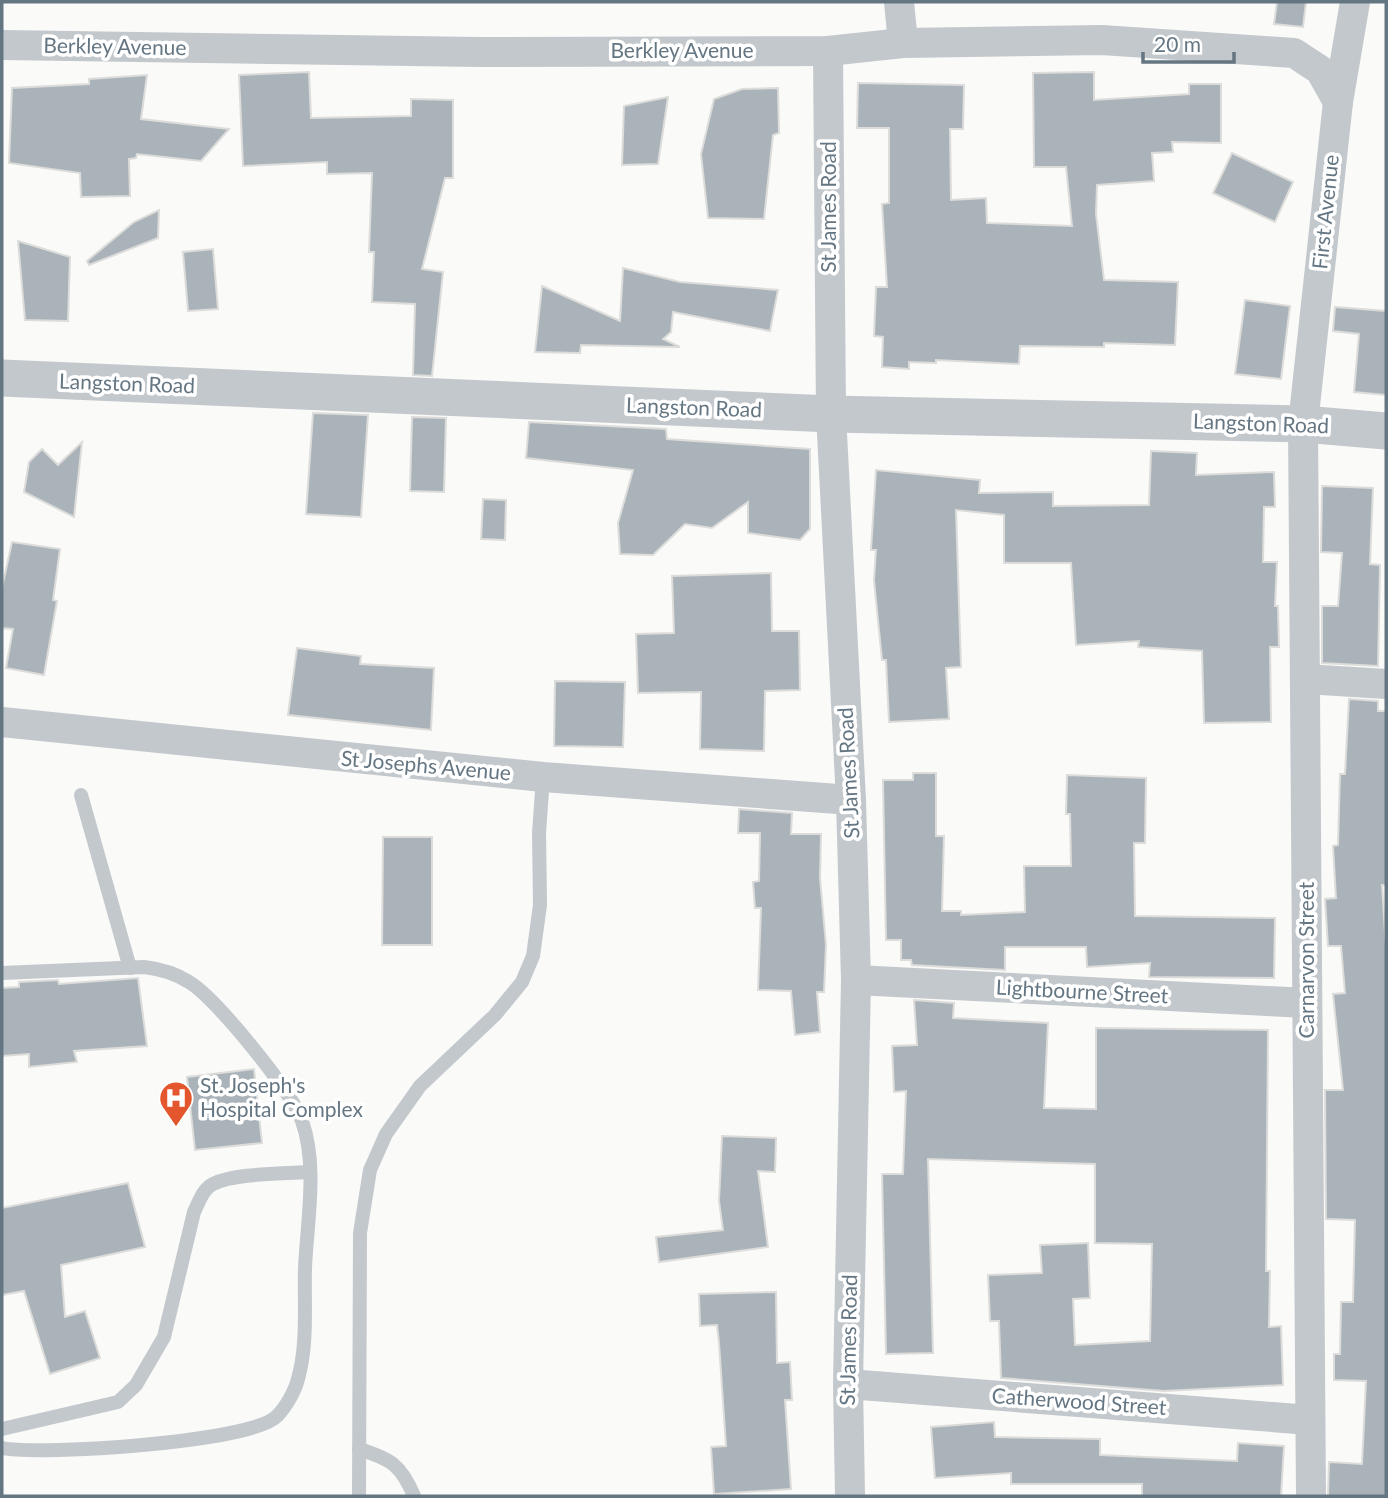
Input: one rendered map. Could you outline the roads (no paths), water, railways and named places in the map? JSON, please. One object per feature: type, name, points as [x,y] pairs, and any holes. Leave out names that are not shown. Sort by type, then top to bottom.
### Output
[{"type":"street","points":[[900,2],[903,43]]},
{"type":"street","name":"First Avenue","points":[[1303,424],[1338,102],[1355,2]]},
{"type":"street","name":"Berkley Avenue","points":[[2,45],[480,52],[828,51],[903,43],[1102,40],[1294,53],[1320,70],[1338,102]]},
{"type":"street","name":"St James Road","points":[[828,51],[831,414],[851,800],[856,981],[848,1384],[850,1496]]},
{"type":"street","name":"Langston Road","points":[[2,378],[831,414],[1303,424],[1386,431]]},
{"type":"street","name":"Carnarvon Street","points":[[1303,424],[1311,1496]]},
{"type":"street","points":[[1304,679],[1386,684]]},
{"type":"street","name":"St Josephs Avenue","points":[[2,722],[543,777],[851,800]]},
{"type":"street","name":"Lightbourne Street","points":[[856,981],[1307,1003]]},
{"type":"street","name":"Catherwood Street","points":[[848,1384],[1310,1420]]},
{"type":"lane","points":[[359,1496],[360,1233],[370,1170],[386,1134],[420,1086],[495,1015],[526,973],[533,956],[540,905],[539,833],[543,777]]},
{"type":"lane","points":[[81,795],[130,968]]},
{"type":"lane","points":[[2,973],[130,968],[168,971],[191,983],[221,1013],[284,1090],[302,1119],[308,1146],[309,1172],[304,1327],[298,1380],[276,1418],[253,1429],[222,1435],[72,1451],[2,1448]]},
{"type":"lane","points":[[2,1429],[118,1402],[136,1385],[164,1336],[194,1212],[203,1194],[212,1184],[234,1179],[309,1172]]},
{"type":"lane","points":[[359,1449],[388,1458],[406,1477],[414,1496]]},
{"type":"place","name":"St. Joseph's Hospital Complex","points":[[176,1128]]}]
